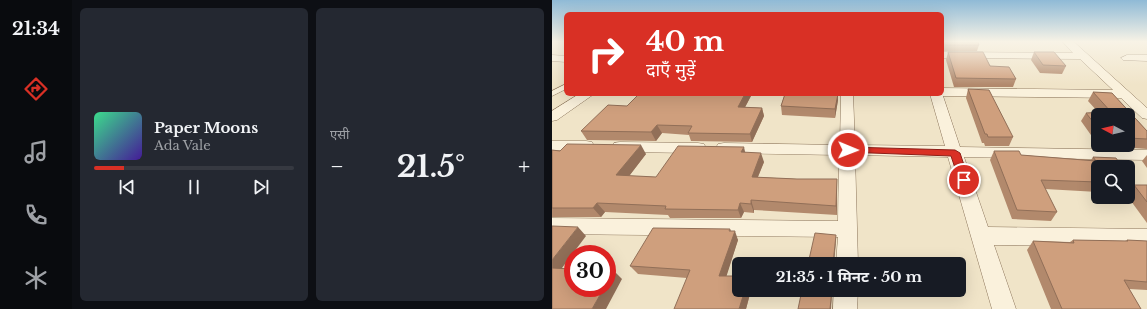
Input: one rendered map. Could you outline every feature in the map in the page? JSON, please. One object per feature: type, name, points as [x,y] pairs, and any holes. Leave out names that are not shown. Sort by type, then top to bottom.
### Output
[{"type":"street","points":[[1084,56],[1147,114]]},
{"type":"street","points":[[552,58],[564,59]]},
{"type":"street","points":[[1127,58],[1147,58]]},
{"type":"street","points":[[944,92],[1124,94]]},
{"type":"street","points":[[552,117],[585,96]]},
{"type":"street","points":[[847,96],[847,257]]},
{"type":"street","points":[[937,96],[1004,309]]},
{"type":"street","points":[[552,146],[1147,155]]},
{"type":"street","points":[[552,226],[848,229]]},
{"type":"street","points":[[981,236],[1147,238]]},
{"type":"street","points":[[845,309],[846,297]]},
{"type":"lane","points":[[552,94],[564,87]]},
{"type":"building","points":[[949,56],[985,56],[990,66],[1009,67],[1016,79],[956,78]]},
{"type":"building","points":[[1037,56],[1058,56],[1066,66],[1043,65]]},
{"type":"building","points":[[968,89],[989,90],[1013,137],[988,137],[987,134],[985,134]]},
{"type":"building","points":[[1093,92],[1112,93],[1126,108],[1107,108]]},
{"type":"building","points":[[637,96],[744,96],[738,107],[762,108],[750,134],[688,133],[692,126],[657,125],[651,132],[581,131],[608,105],[627,106]]},
{"type":"building","points":[[784,96],[838,96],[835,109],[781,106]]},
{"type":"building","points":[[1086,113],[1091,113],[1091,119]]},
{"type":"building","points":[[1135,118],[1147,131],[1147,139],[1135,138]]},
{"type":"building","points":[[567,144],[641,145],[616,175],[656,177],[678,146],[744,147],[741,152],[761,153],[752,177],[837,179],[836,206],[751,200],[751,204],[740,203],[738,210],[665,209],[666,206],[597,203],[593,208],[552,208],[552,150],[560,151]]},
{"type":"building","points":[[994,151],[1019,151],[1021,155],[1091,161],[1091,182],[1041,180],[1057,212],[1017,210]]},
{"type":"building","points":[[1093,157],[1116,158],[1117,160],[1095,160]]},
{"type":"building","points":[[1135,185],[1147,185],[1147,202],[1135,186]]},
{"type":"building","points":[[552,226],[578,227],[552,260]]},
{"type":"building","points":[[653,228],[730,229],[729,231],[735,231],[719,276],[732,276],[732,297],[743,297],[739,309],[674,309],[690,270],[630,266]]},
{"type":"building","points":[[815,233],[836,235],[834,257],[810,257]]},
{"type":"building","points":[[1073,240],[1147,241],[1147,282],[1124,280],[1141,309],[1062,309],[1033,241],[1074,243]]},
{"type":"building","points":[[552,268],[564,269],[564,297],[599,297],[592,309],[552,309]]},
{"type":"building","points":[[801,297],[831,297],[830,309],[798,309]]},
{"type":"route","points":[[848,150],[955,153],[964,180]]}]
